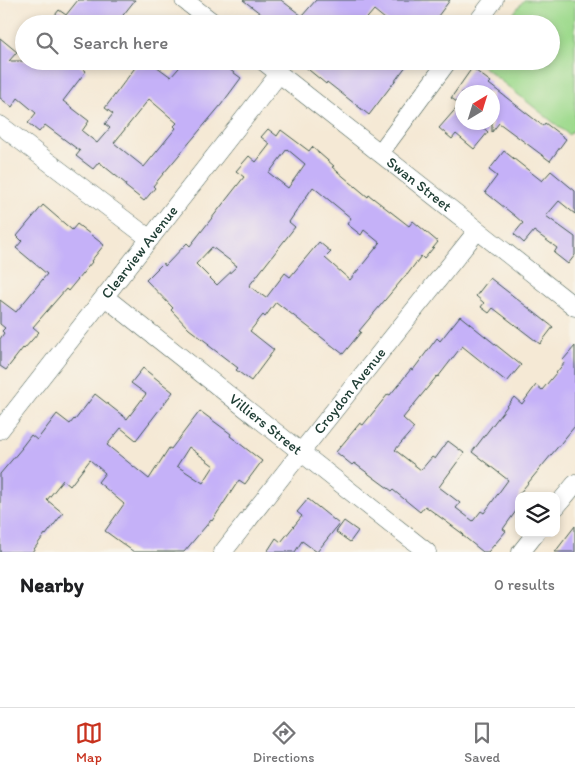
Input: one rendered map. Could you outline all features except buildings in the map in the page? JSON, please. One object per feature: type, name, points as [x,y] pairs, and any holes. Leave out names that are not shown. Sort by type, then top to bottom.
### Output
[{"type":"street","points":[[184,0],[203,15]]},
{"type":"street","points":[[483,15],[494,0]]},
{"type":"street","name":"Swan Street","points":[[274,70],[575,307]]},
{"type":"street","points":[[380,153],[441,70]]},
{"type":"street","name":"Clearview Avenue","points":[[0,430],[279,74]]},
{"type":"street","points":[[0,125],[150,239]]},
{"type":"street","name":"Croydon Avenue","points":[[223,552],[478,231]]},
{"type":"street","name":"Villiers Street","points":[[105,297],[427,552]]},
{"type":"street","points":[[560,502],[575,484]]},
{"type":"street","points":[[521,552],[533,537]]},
{"type":"green space","points":[[524,0],[575,0],[575,129],[569,135],[487,70],[560,70],[560,15],[512,15]]}]
